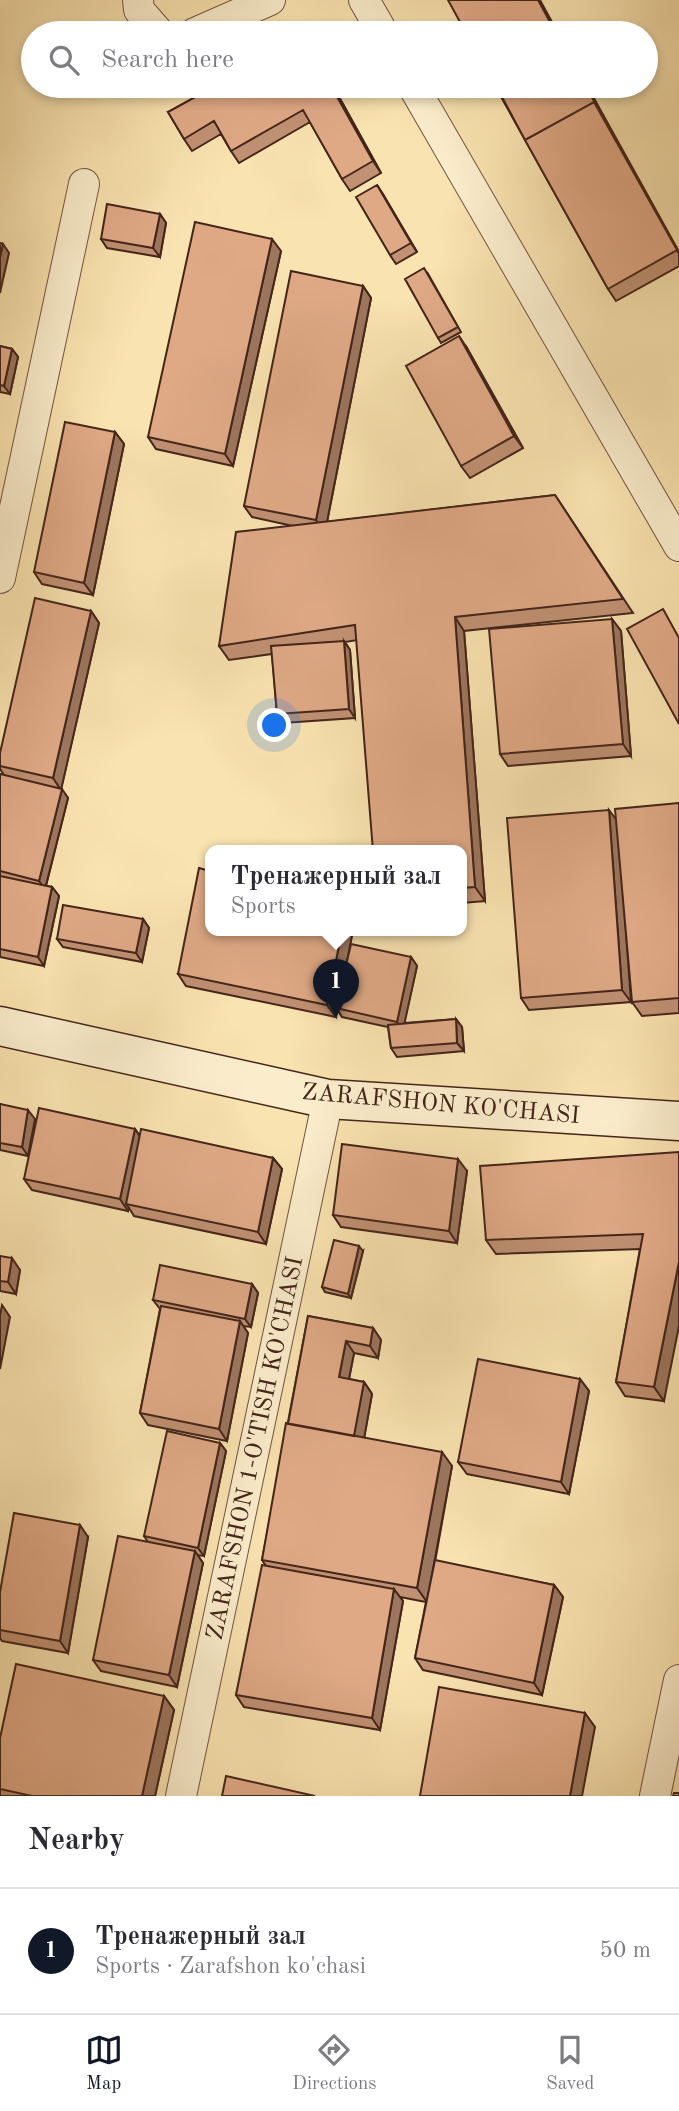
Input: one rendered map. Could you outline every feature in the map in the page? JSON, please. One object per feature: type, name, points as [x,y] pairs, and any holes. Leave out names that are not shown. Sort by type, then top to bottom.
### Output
[{"type":"street","points":[[138,0],[139,10],[149,21]]},
{"type":"street","points":[[222,21],[270,0]]},
{"type":"street","points":[[364,0],[376,21]]},
{"type":"street","points":[[420,98],[679,546]]},
{"type":"street","points":[[0,578],[84,184]]},
{"type":"street","name":"ZARAFSHON KO'CHASI","points":[[0,1026],[328,1099],[679,1121]]},
{"type":"street","name":"ZARAFSHON 1-O'TISH KO'CHASI","points":[[181,1796],[328,1099]]},
{"type":"street","points":[[655,1796],[679,1680]]},
{"type":"building","points":[[448,0],[538,0],[549,21],[459,21]]},
{"type":"building","points":[[193,98],[338,98],[373,161],[342,179],[303,110],[231,151],[214,121],[184,139],[168,112]]},
{"type":"building","points":[[503,98],[592,98],[596,105],[594,102],[525,140]]},
{"type":"building","points":[[594,102],[677,250],[608,289],[525,140]]},
{"type":"building","points":[[377,185],[411,243],[390,255],[356,197]]},
{"type":"building","points":[[107,204],[160,214],[153,248],[101,239]]},
{"type":"building","points":[[195,222],[272,239],[225,454],[148,437]]},
{"type":"building","points":[[424,268],[458,327],[438,338],[405,279]]},
{"type":"building","points":[[291,271],[363,286],[316,520],[244,506]]},
{"type":"building","points":[[459,336],[514,436],[461,466],[406,366]]},
{"type":"building","points":[[0,346],[12,349],[4,386],[0,385]]},
{"type":"building","points":[[65,422],[115,432],[84,583],[34,572]]},
{"type":"building","points":[[555,495],[623,599],[455,617],[475,887],[467,888],[467,845],[373,845],[355,625],[219,646],[236,532]]},
{"type":"building","points":[[35,598],[91,611],[53,778],[0,766],[0,753]]},
{"type":"building","points":[[663,609],[679,638],[679,724],[627,629]]},
{"type":"building","points":[[612,619],[623,744],[500,754],[489,629]]},
{"type":"building","points":[[344,641],[349,709],[277,714],[271,646]]},
{"type":"building","points":[[0,774],[62,789],[39,881],[0,871]]},
{"type":"building","points":[[679,803],[679,998],[632,1002],[615,809]]},
{"type":"building","points":[[609,810],[622,990],[521,998],[507,818]]},
{"type":"building","points":[[199,868],[205,870],[205,936],[341,936],[327,1005],[178,974]]},
{"type":"building","points":[[0,876],[52,887],[38,957],[0,949]]},
{"type":"building","points":[[63,905],[143,919],[136,953],[57,939]]},
{"type":"building","points":[[351,944],[411,957],[397,1022],[336,1008]]},
{"type":"building","points":[[456,1019],[457,1043],[391,1048],[388,1025]]},
{"type":"building","points":[[0,1104],[28,1110],[22,1147],[0,1143]]},
{"type":"building","points":[[39,1108],[135,1129],[120,1199],[24,1179]]},
{"type":"building","points":[[141,1129],[273,1158],[258,1232],[126,1204]]},
{"type":"building","points":[[342,1144],[458,1159],[449,1231],[333,1215]]},
{"type":"building","points":[[679,1152],[679,1262],[654,1387],[616,1382],[643,1234],[486,1240],[480,1166]]},
{"type":"building","points":[[334,1240],[359,1246],[348,1294],[322,1287]]},
{"type":"building","points":[[0,1256],[12,1258],[8,1282],[0,1281]]},
{"type":"building","points":[[160,1265],[252,1284],[245,1319],[153,1300]]},
{"type":"building","points":[[161,1306],[240,1321],[219,1429],[140,1413]]},
{"type":"building","points":[[308,1316],[373,1328],[370,1346],[346,1341],[339,1377],[364,1382],[354,1436],[288,1424]]},
{"type":"building","points":[[478,1359],[580,1379],[561,1482],[458,1462]]},
{"type":"building","points":[[286,1423],[442,1452],[417,1588],[262,1560]]},
{"type":"building","points":[[167,1431],[220,1443],[198,1548],[144,1536]]},
{"type":"building","points":[[14,1513],[80,1525],[60,1641],[0,1630],[0,1592]]},
{"type":"building","points":[[118,1536],[195,1551],[169,1675],[93,1660]]},
{"type":"building","points":[[435,1560],[554,1585],[534,1683],[415,1658]]},
{"type":"building","points":[[262,1565],[394,1589],[372,1718],[236,1695]]},
{"type":"building","points":[[16,1664],[164,1696],[142,1796],[32,1796],[0,1789],[0,1738]]},
{"type":"building","points":[[439,1687],[585,1713],[570,1796],[420,1796]]},
{"type":"building","points":[[226,1776],[315,1796],[222,1796]]},
{"type":"place","name":"Тренажерный зал","points":[[336,1017]]}]
